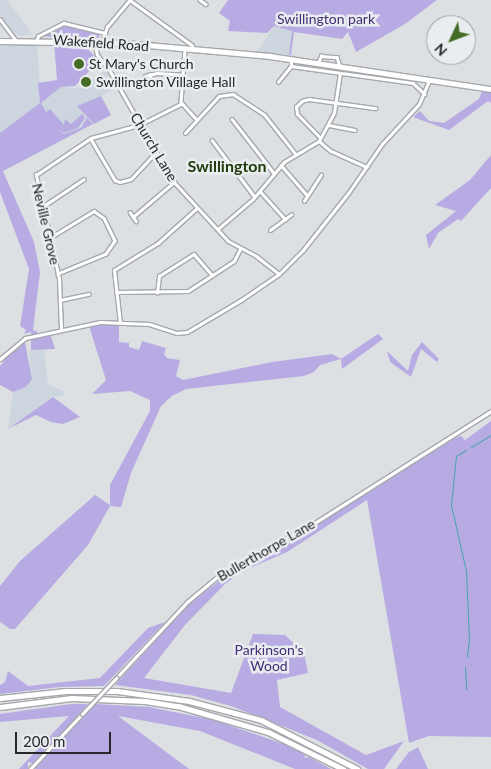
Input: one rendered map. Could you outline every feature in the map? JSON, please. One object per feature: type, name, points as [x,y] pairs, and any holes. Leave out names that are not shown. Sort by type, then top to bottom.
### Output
[{"type":"highway","points":[[0,698],[66,691],[117,691],[189,701],[261,720],[357,769]]},
{"type":"highway","points":[[0,707],[71,698],[144,701],[178,706],[268,732],[343,769]]},
{"type":"main road","name":"Wakefield Road","points":[[0,40],[37,39],[185,50],[195,48],[291,59],[340,70],[429,79],[491,89]]},
{"type":"street","points":[[102,43],[105,33],[130,0],[195,48]]},
{"type":"street","points":[[200,0],[206,4]]},
{"type":"street","points":[[0,18],[16,40]]},
{"type":"street","points":[[37,39],[38,36],[64,23],[105,33]]},
{"type":"street","name":"Church Lane","points":[[94,42],[97,55],[108,68],[155,153],[174,182],[218,230],[240,249],[256,256],[279,274]]},
{"type":"street","points":[[185,50],[181,104],[197,120]]},
{"type":"street","points":[[218,230],[260,192],[281,165],[295,153],[319,140],[329,125],[340,70],[337,57],[321,56],[318,64]]},
{"type":"street","points":[[278,82],[291,66],[291,59]]},
{"type":"street","name":"Wakefield Road","points":[[291,66],[340,70],[413,83],[425,94]]},
{"type":"street","points":[[145,76],[150,74],[183,75]]},
{"type":"street","points":[[150,74],[152,81]]},
{"type":"street","points":[[0,359],[25,338],[100,322],[120,322],[187,332],[279,274],[303,250],[425,94],[429,79]]},
{"type":"street","points":[[185,133],[222,94],[233,94],[264,114],[295,153]]},
{"type":"street","points":[[367,167],[331,151],[299,118],[296,107],[309,99],[375,108]]},
{"type":"street","name":"Neville Grove","points":[[61,329],[58,274],[36,175],[91,138],[139,125],[181,104]]},
{"type":"street","points":[[232,119],[274,173]]},
{"type":"street","points":[[329,125],[355,130]]},
{"type":"street","points":[[235,130],[238,127]]},
{"type":"street","points":[[91,138],[115,180],[120,182],[131,179],[155,153]]},
{"type":"street","points":[[212,140],[255,197]]},
{"type":"street","points":[[213,151],[218,148]]},
{"type":"street","points":[[281,165],[307,195]]},
{"type":"street","points":[[304,200],[321,175]]},
{"type":"street","points":[[42,207],[84,179]]},
{"type":"street","points":[[133,216],[174,182]]},
{"type":"street","points":[[260,192],[285,220]]},
{"type":"street","points":[[120,322],[112,276],[116,267],[158,243],[197,208]]},
{"type":"street","points":[[51,237],[94,211],[104,218],[115,241],[106,254],[58,274]]},
{"type":"street","points":[[130,212],[136,221]]},
{"type":"street","points":[[270,230],[291,215]]},
{"type":"street","points":[[116,292],[184,292],[234,261],[240,249]]},
{"type":"street","points":[[157,293],[159,276],[194,254],[212,275]]},
{"type":"street","points":[[59,300],[88,294]]},
{"type":"street","name":"Bullerthorpe Lane","points":[[30,769],[187,602],[218,576],[313,524],[491,411]]},
{"type":"shaded area","points":[[0,0],[7,0],[32,34],[21,36],[13,32],[0,14]]},
{"type":"shaded area","points":[[274,26],[292,31],[289,55],[257,52]]},
{"type":"shaded area","points":[[37,42],[41,103],[61,87],[82,88],[105,70],[116,88],[101,96],[111,115],[49,145],[3,171],[0,167],[0,43]]},
{"type":"shaded area","points":[[44,349],[48,384],[66,392],[62,396],[52,397],[8,429],[13,392],[26,387],[32,379],[29,350]]},
{"type":"green space","name":"Swillington park","points":[[228,0],[437,0],[405,24],[356,52],[348,32],[342,39],[294,32],[291,55],[301,57],[289,55],[292,31],[274,26],[267,33],[228,31],[230,21],[219,13]]},
{"type":"green space","points":[[67,24],[99,34],[99,37],[96,40],[40,36]]},
{"type":"green space","points":[[54,42],[83,44],[99,61],[75,86],[61,87],[41,103],[46,112],[50,109],[64,125],[65,119],[71,124],[82,114],[85,118],[78,128],[64,133],[58,130],[64,134],[81,128],[87,118],[93,124],[3,171],[34,242],[40,272],[33,330],[38,332],[33,335],[30,332],[24,334],[26,330],[20,326],[29,269],[0,192],[0,133],[40,103],[38,83],[57,80]]},
{"type":"green space","points":[[482,91],[491,92],[491,103],[488,101],[449,130],[413,117],[420,111],[429,121],[444,123],[479,99]]},
{"type":"green space","points":[[101,96],[111,115],[94,124],[77,106]]},
{"type":"green space","points":[[491,155],[491,188],[461,221],[458,219],[438,233],[429,249],[426,235],[456,211],[435,205],[470,180]]},
{"type":"green space","points":[[102,324],[119,326],[119,342],[129,343],[129,347],[139,350],[142,341],[166,348],[164,354],[167,358],[180,360],[176,376],[183,380],[272,362],[332,354],[341,359],[320,365],[314,372],[304,376],[186,389],[172,396],[161,406],[131,473],[121,507],[110,506],[88,545],[15,629],[10,629],[0,622],[0,586],[20,561],[95,495],[110,505],[110,485],[150,411],[150,400],[130,391],[92,394],[106,380],[89,326]]},
{"type":"green space","points":[[50,333],[55,349],[31,350],[31,339]]},
{"type":"green space","points":[[378,334],[383,339],[342,369],[341,359]]},
{"type":"green space","points":[[25,342],[32,379],[26,387],[13,392],[0,385],[0,366],[9,354]]},
{"type":"green space","points":[[422,342],[439,359],[437,362],[421,349],[411,377],[390,362],[387,351],[408,371],[412,355]]},
{"type":"green space","points":[[53,397],[80,417],[63,424],[51,422],[36,415],[8,429]]},
{"type":"green space","name":"Parkinson's Wood","points":[[491,421],[491,737],[429,736],[409,743],[367,500],[287,552],[243,571],[225,584],[185,625],[144,678],[231,693],[253,634],[285,635],[304,653],[308,673],[277,680],[280,707],[366,755],[404,741],[384,769],[368,769],[317,740],[231,706],[191,695],[115,685],[190,603],[231,572],[322,521],[455,438],[461,436],[465,440]]},
{"type":"green space","points":[[165,622],[104,686],[60,687],[0,694],[0,685],[5,682],[8,671],[28,686],[100,678],[148,628]]},
{"type":"green space","points":[[71,704],[88,704],[34,764],[28,762],[28,769],[19,769],[69,716],[0,722],[0,714]]},
{"type":"green space","points":[[95,704],[149,707],[214,720],[281,743],[306,754],[304,758],[309,757],[331,769],[295,769],[200,731],[118,716],[189,769],[35,769]]},
{"type":"green space","points":[[418,747],[428,769],[396,769],[409,752]]},
{"type":"waterway","points":[[471,447],[491,435]]},
{"type":"waterway","points":[[466,450],[456,456],[451,505],[466,571],[469,640],[467,657]]},
{"type":"waterway","points":[[465,667],[466,689]]},
{"type":"place","name":"St Mary's Church","points":[[79,64]]},
{"type":"place","name":"Swillington Village Hall","points":[[86,82]]},
{"type":"district","name":"Swillington","points":[[227,166]]}]
